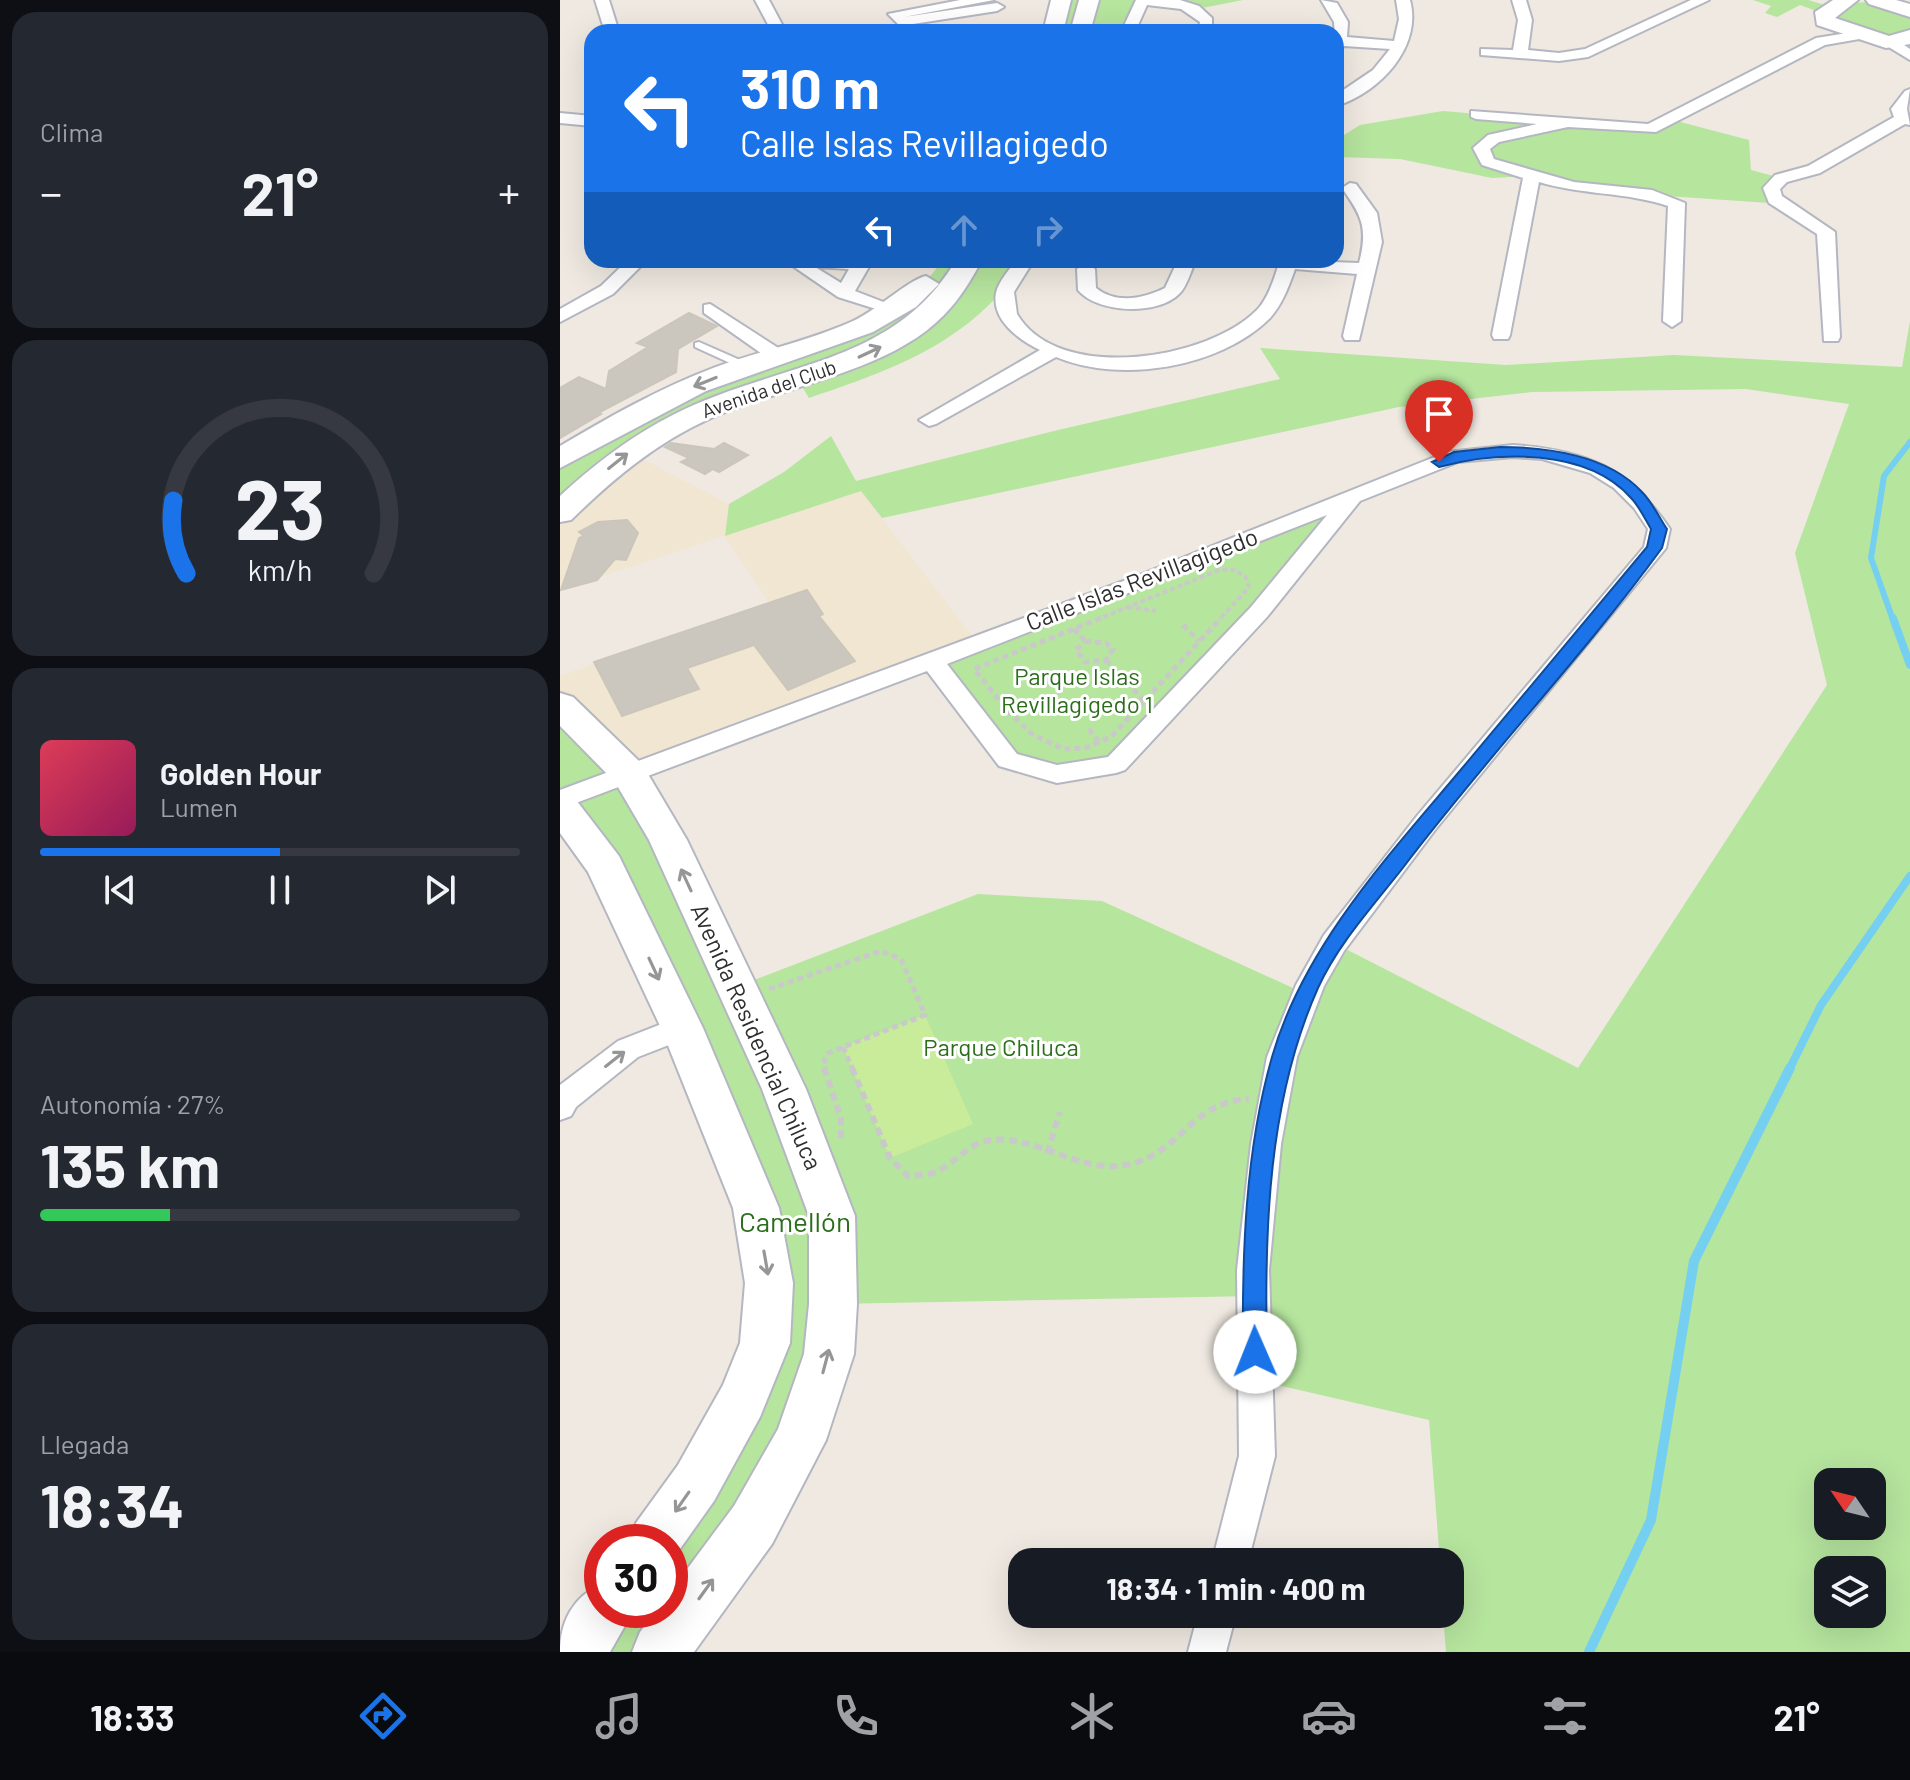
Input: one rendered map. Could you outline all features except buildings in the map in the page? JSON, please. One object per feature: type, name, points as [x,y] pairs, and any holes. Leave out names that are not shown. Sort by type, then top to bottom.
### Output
[{"type":"street","points":[[602,0],[610,24]]},
{"type":"street","points":[[762,0],[775,24]]},
{"type":"street","points":[[990,1],[997,7],[900,22],[895,14],[990,1],[1012,0]]},
{"type":"street","points":[[1055,24],[1061,0]]},
{"type":"street","points":[[1082,24],[1089,0]]},
{"type":"street","points":[[1328,0],[1341,18],[1340,24]]},
{"type":"street","points":[[1344,96],[1384,71],[1400,46],[1406,21],[1403,0]]},
{"type":"street","points":[[1519,0],[1525,20],[1520,54]]},
{"type":"street","points":[[1486,52],[1567,56],[1599,50],[1702,0]]},
{"type":"street","points":[[1808,0],[1860,35],[1901,39],[1910,56]]},
{"type":"street","points":[[1876,0],[1910,11]]},
{"type":"street","points":[[1132,24],[1142,1],[1180,2],[1197,9],[1206,24]]},
{"type":"street","points":[[1476,114],[1650,129],[1834,19]]},
{"type":"street","points":[[1344,44],[1400,46]]},
{"type":"street","points":[[1831,337],[1826,232],[1775,199],[1771,188],[1781,178],[1814,170],[1906,119],[1899,109],[1910,94]]},
{"type":"street","points":[[560,118],[584,120]]},
{"type":"street","points":[[1568,122],[1494,138],[1481,148],[1488,162],[1573,187],[1652,195],[1677,203],[1672,321]]},
{"type":"street","points":[[1501,335],[1532,175]]},
{"type":"street","points":[[1350,188],[1369,213],[1373,242],[1352,336]]},
{"type":"street","points":[[1344,267],[1367,269]]},
{"type":"street","points":[[560,316],[607,290],[630,268]]},
{"type":"street","points":[[1020,268],[1005,292],[1009,315],[1023,333],[1054,350],[1083,359],[1120,363],[1172,358],[1230,339],[1264,313],[1285,268]]},
{"type":"street","points":[[1086,269],[1087,290],[1092,295],[1110,302],[1140,302],[1172,291],[1183,268]]},
{"type":"street","name":"Avenida del Club","points":[[560,459],[651,404],[745,366],[818,346],[895,310],[951,269]]},
{"type":"street","name":"Avenida del Club","points":[[560,513],[629,452],[682,421],[777,383],[848,362],[897,339],[932,313],[951,269]]},
{"type":"street","points":[[844,293],[895,310]]},
{"type":"street","points":[[710,309],[779,357]]},
{"type":"street","points":[[929,420],[1054,350]]},
{"type":"street","name":"Calle Islas Revillagigedo","points":[[560,803],[629,773],[932,661],[1454,456],[1534,451],[1570,459],[1619,479],[1637,495],[1659,529],[1655,548],[1426,823],[1334,943],[1310,985],[1282,1057],[1266,1144],[1253,1270],[1257,1456],[1234,1548]]},
{"type":"street","name":"Calle Islas Revillagigedo","points":[[932,661],[1008,760],[1057,774],[1116,764],[1259,612],[1352,498]]},
{"type":"street","name":"Avenida Residencial Chiluca","points":[[560,705],[629,773],[668,840],[784,1089],[832,1216],[833,1304],[829,1354],[800,1440],[753,1525],[660,1652]]},
{"type":"street","points":[[560,803],[605,866],[682,1028],[756,1208],[769,1283],[765,1343],[742,1400],[696,1483],[668,1524]]},
{"type":"street","points":[[560,1107],[565,1098],[628,1049],[682,1028]]},
{"type":"street","points":[[576,1652],[593,1628]]},
{"type":"street","points":[[1207,1652],[1213,1628]]},
{"type":"lane","points":[[699,345],[745,366]]},
{"type":"path","points":[[1219,570],[1234,570],[1245,576],[1249,587],[1111,737],[1082,749],[1059,747],[1033,736],[974,669],[1074,629],[1127,607],[1219,570]]},
{"type":"path","points":[[1127,607],[1156,611]]},
{"type":"path","points":[[1183,625],[1199,641]]},
{"type":"path","points":[[1074,629],[1085,641],[1106,643],[1113,649],[1106,660]]},
{"type":"path","points":[[1085,641],[1076,650],[1077,656],[1085,662],[1106,660]]},
{"type":"path","points":[[1106,660],[1143,702]]},
{"type":"path","points":[[1089,729],[1099,742]]},
{"type":"path","points":[[742,998],[881,951],[901,959],[925,1015],[828,1053],[823,1064],[841,1118],[841,1151],[812,1165]]},
{"type":"path","points":[[843,1047],[890,1158],[908,1176],[936,1172],[987,1140],[1018,1140],[1090,1168],[1136,1162],[1184,1127],[1196,1113],[1243,1098],[1274,1101]]},
{"type":"path","points":[[1047,1153],[1060,1112]]},
{"type":"shaded area","points":[[629,452],[729,504],[725,535],[861,491],[978,644],[629,773],[560,705],[560,676],[769,602],[724,536],[560,590],[560,513]]},
{"type":"green space","points":[[1061,0],[1243,0],[1197,9],[1142,1],[1132,24],[1055,24]]},
{"type":"green space","points":[[1753,0],[1808,0],[1832,7],[1861,2],[1900,6],[1910,9],[1910,36],[1894,44],[1816,21],[1822,13],[1800,5],[1777,17],[1765,13],[1771,6]]},
{"type":"green space","points":[[1443,111],[1649,129],[1669,119],[1749,140],[1751,170],[1781,178],[1771,188],[1782,204],[1652,195],[1532,176],[1492,178],[1400,159],[1344,157],[1344,135],[1360,125]]},
{"type":"green space","points":[[936,268],[1019,268],[982,312],[957,332],[902,363],[809,398],[797,378],[694,415],[560,512],[560,459],[618,421],[655,402],[812,348],[853,330],[890,309],[921,286]]},
{"type":"green space","points":[[1910,321],[1910,1652],[1446,1652],[1444,1628],[1464,1628],[1464,1548],[1439,1548],[1429,1420],[1256,1380],[1253,1296],[833,1304],[829,1354],[688,1603],[688,1524],[679,1524],[742,1400],[756,1208],[560,805],[560,705],[629,774],[736,987],[978,894],[1102,901],[1306,994],[1334,943],[1578,1068],[1827,685],[1795,553],[1849,404],[1746,389],[1532,392],[1399,407],[882,518],[861,491],[725,536],[729,504],[784,472],[831,436],[856,481],[1280,379],[1260,348],[1506,365],[1674,355],[1902,367]]},
{"type":"green space","name":"Parque Islas Revillagigedo 1","points":[[1352,498],[1116,764],[1057,774],[1008,760],[932,661]]},
{"type":"green space","points":[[925,1015],[973,1124],[890,1158],[843,1047]]},
{"type":"green space","points":[[592,1628],[674,1628],[660,1652],[574,1652]]},
{"type":"waterway","points":[[1893,620],[1871,558],[1884,476],[1910,442]]},
{"type":"waterway","points":[[1893,618],[1910,665]]},
{"type":"waterway","points":[[1789,1070],[1821,1005],[1910,876]]},
{"type":"waterway","points":[[1589,1652],[1651,1520],[1694,1261],[1790,1068]]},
{"type":"route","points":[[1255,1352],[1253,1270],[1266,1144],[1282,1057],[1310,985],[1334,943],[1426,823],[1655,548],[1659,529],[1637,495],[1619,479],[1601,469],[1551,453],[1476,452],[1439,462]]},
{"type":"park label","name":"Parque Chiluca","points":[[1001,1048]]},
{"type":"park label","name":"Camellón","points":[[795,1222]]}]
